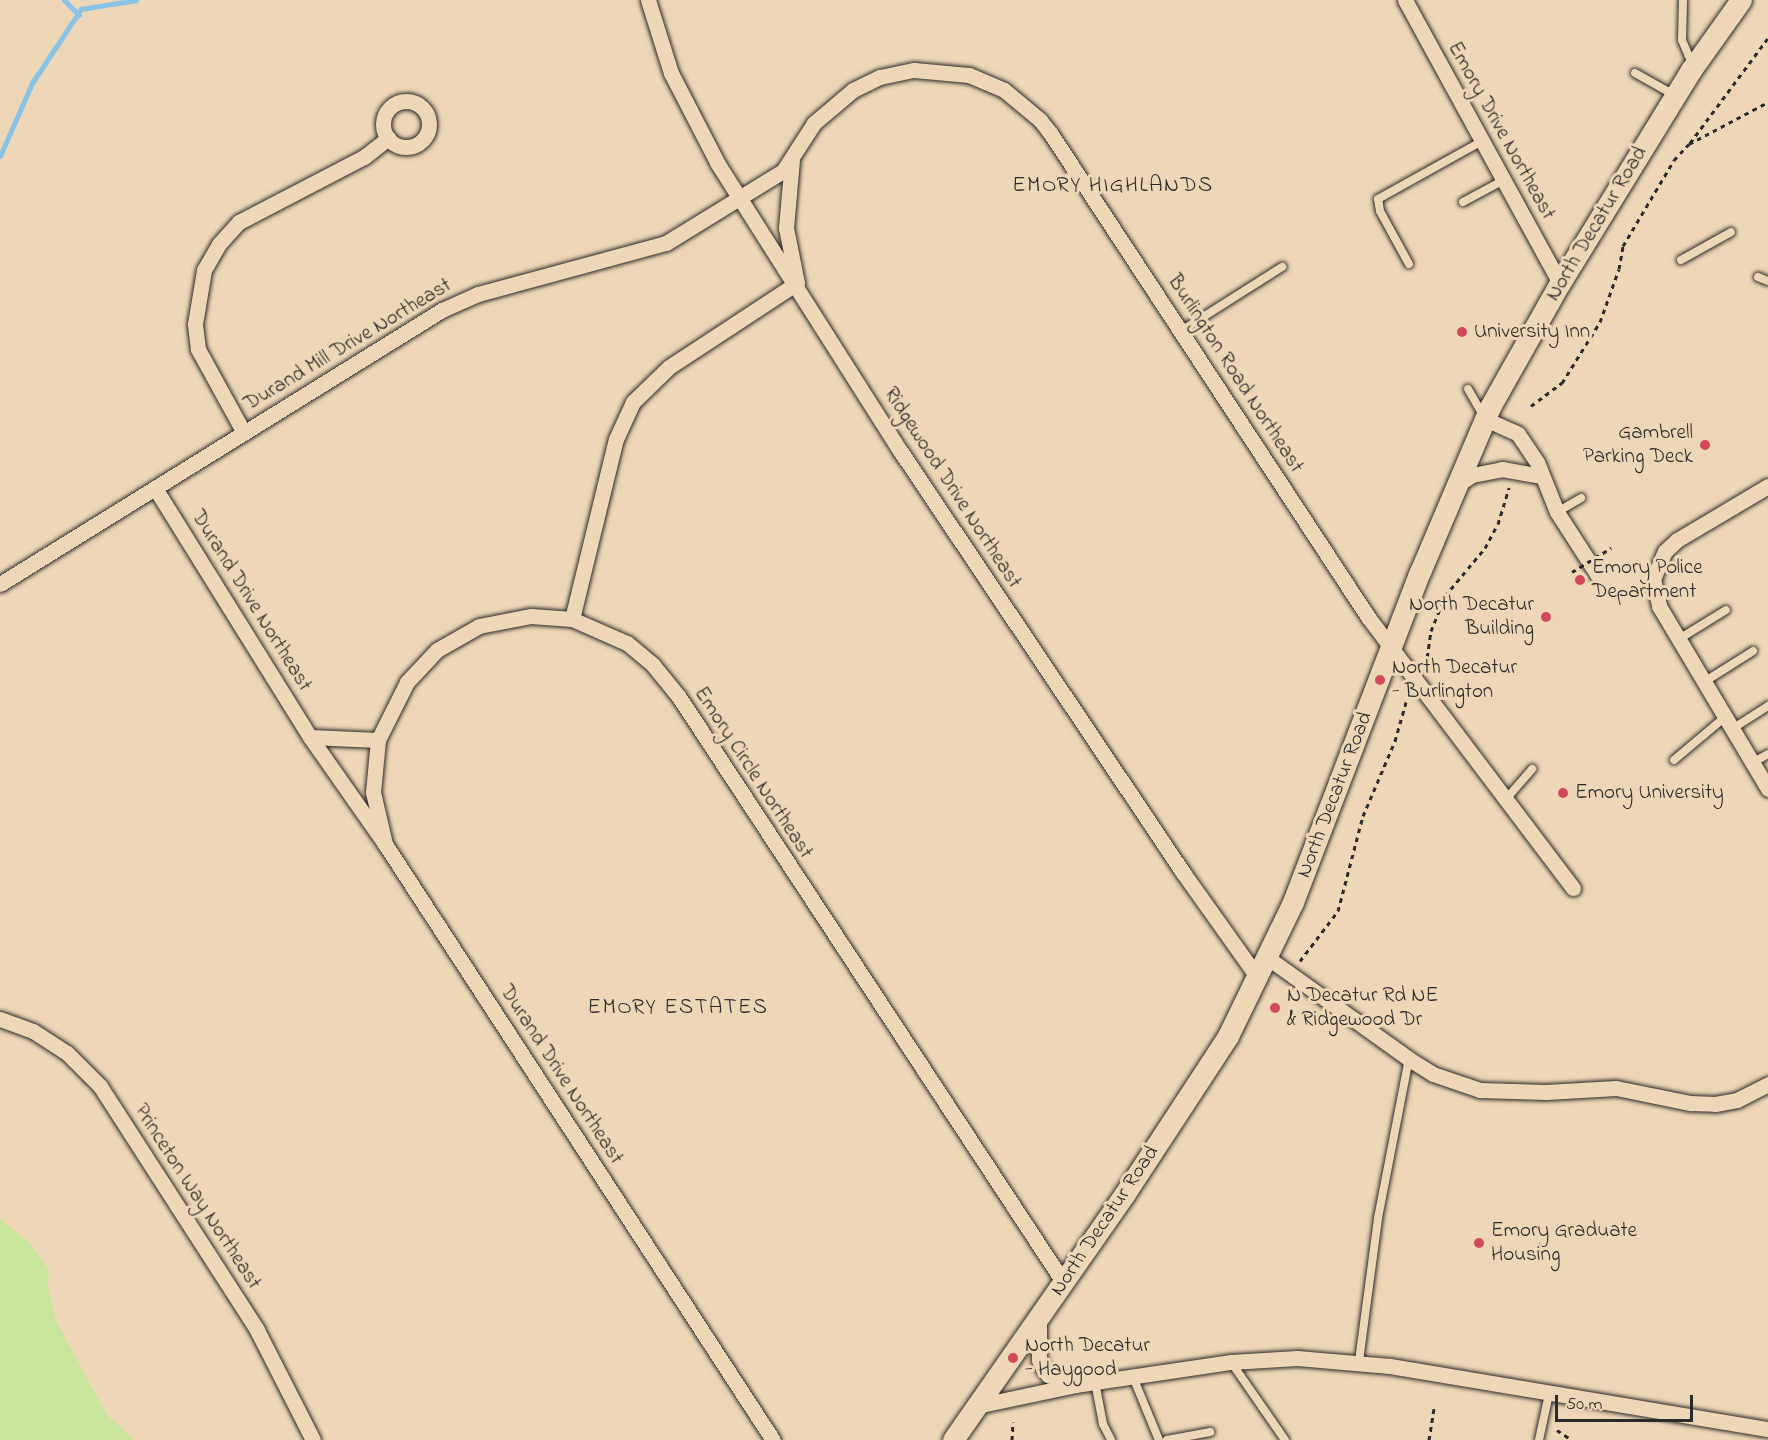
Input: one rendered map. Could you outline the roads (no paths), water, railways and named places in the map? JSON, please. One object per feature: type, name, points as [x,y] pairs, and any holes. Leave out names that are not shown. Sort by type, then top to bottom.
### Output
[{"type":"main road","name":"North Decatur Road","points":[[953,1440],[981,1405],[1211,1064],[1268,958],[1456,486],[1485,419],[1560,283],[1693,66],[1741,0]]},
{"type":"street","name":"Ridgewood Drive Northeast","points":[[648,0],[661,45],[685,103],[741,196],[901,452],[1258,978]]},
{"type":"street","name":"Emory Drive Northeast","points":[[1405,0],[1560,283]]},
{"type":"street","name":"Burlington Road Northeast","points":[[741,196],[773,179],[793,157],[825,111],[852,90],[880,77],[932,70],[969,75],[987,82],[1040,120],[1392,650],[1574,888]]},
{"type":"street","points":[[243,431],[198,349],[195,324],[204,270],[219,244],[239,222],[364,157],[388,138]]},
{"type":"street","name":"Burlington Road Northeast","points":[[793,157],[786,228],[797,283]]},
{"type":"street","name":"Durand Mill Drive Northeast","points":[[0,584],[129,506],[243,431],[459,301],[652,249],[741,196]]},
{"type":"street","points":[[572,619],[616,439],[633,402],[669,367],[797,283]]},
{"type":"street","points":[[1485,419],[1518,434],[1537,462],[1540,476],[1557,512],[1597,574],[1608,581],[1653,579]]},
{"type":"street","points":[[1456,486],[1472,475],[1502,469],[1540,476]]},
{"type":"street","points":[[1768,486],[1677,540],[1665,551],[1653,579],[1659,606],[1768,789]]},
{"type":"street","name":"Durand Drive Northeast","points":[[155,488],[310,737],[385,844],[773,1440]]},
{"type":"street","name":"Emory Circle Northeast","points":[[385,844],[373,792],[378,740],[407,682],[425,660],[451,641],[479,626],[514,617],[572,619],[627,644],[666,680],[1064,1283]]},
{"type":"street","points":[[310,737],[378,740]]},
{"type":"street","points":[[1268,958],[1409,1059],[1448,1080],[1492,1091],[1616,1088],[1690,1103],[1715,1104],[1737,1100],[1768,1084]]},
{"type":"street","name":"Princeton Way Northeast","points":[[0,1019],[33,1031],[67,1053],[100,1086],[257,1330],[313,1440]]},
{"type":"street","points":[[1039,1319],[1039,1360],[1043,1368],[1048,1374],[1075,1386]]},
{"type":"street","points":[[981,1405],[1095,1382],[1231,1362],[1297,1358],[1359,1361],[1768,1429]]},
{"type":"lane","points":[[1683,0],[1682,40],[1693,66]]},
{"type":"lane","points":[[1635,73],[1675,96]]},
{"type":"lane","points":[[1409,264],[1380,211],[1378,199],[1482,141]]},
{"type":"lane","points":[[1463,202],[1504,180]]},
{"type":"lane","points":[[1681,260],[1731,232]]},
{"type":"lane","points":[[1181,331],[1282,267]]},
{"type":"lane","points":[[1758,277],[1768,281]]},
{"type":"lane","points":[[1468,389],[1485,419]]},
{"type":"lane","points":[[1557,512],[1581,498]]},
{"type":"lane","points":[[1679,639],[1726,610]]},
{"type":"lane","points":[[1704,682],[1753,651]]},
{"type":"lane","points":[[1674,760],[1728,723],[1768,706]]},
{"type":"lane","points":[[1752,764],[1768,754]]},
{"type":"lane","points":[[1506,799],[1532,769]]},
{"type":"lane","points":[[1359,1361],[1378,1218],[1409,1059]]},
{"type":"lane","points":[[1231,1362],[1285,1440]]},
{"type":"lane","points":[[1133,1377],[1159,1440]]},
{"type":"lane","points":[[1095,1382],[1102,1424],[1111,1440]]},
{"type":"lane","points":[[1539,1440],[1549,1394]]},
{"type":"lane","points":[[1167,1440],[1210,1432]]},
{"type":"waterway","points":[[64,0],[79,15]]},
{"type":"waterway","points":[[0,156],[32,83],[81,9],[136,0]]},
{"type":"place","name":"University Inn","points":[[1462,332]]},
{"type":"place","name":"Gambrell Parking Deck","points":[[1705,445]]},
{"type":"place","name":"Emory Police Department","points":[[1580,580]]},
{"type":"place","name":"North Decatur Building","points":[[1546,617]]},
{"type":"place","name":"North Decatur - Burlington","points":[[1380,680]]},
{"type":"place","name":"Emory University","points":[[1563,793]]},
{"type":"place","name":"N Decatur Rd NE & Ridgewood Dr","points":[[1275,1008]]},
{"type":"place","name":"Emory Graduate Housing","points":[[1479,1243]]},
{"type":"place","name":"North Decatur - Haygood","points":[[1013,1358]]},
{"type":"district","name":"EMORY HIGHLANDS","points":[[1113,187]]},
{"type":"district","name":"EMORY ESTATES","points":[[678,1009]]}]
